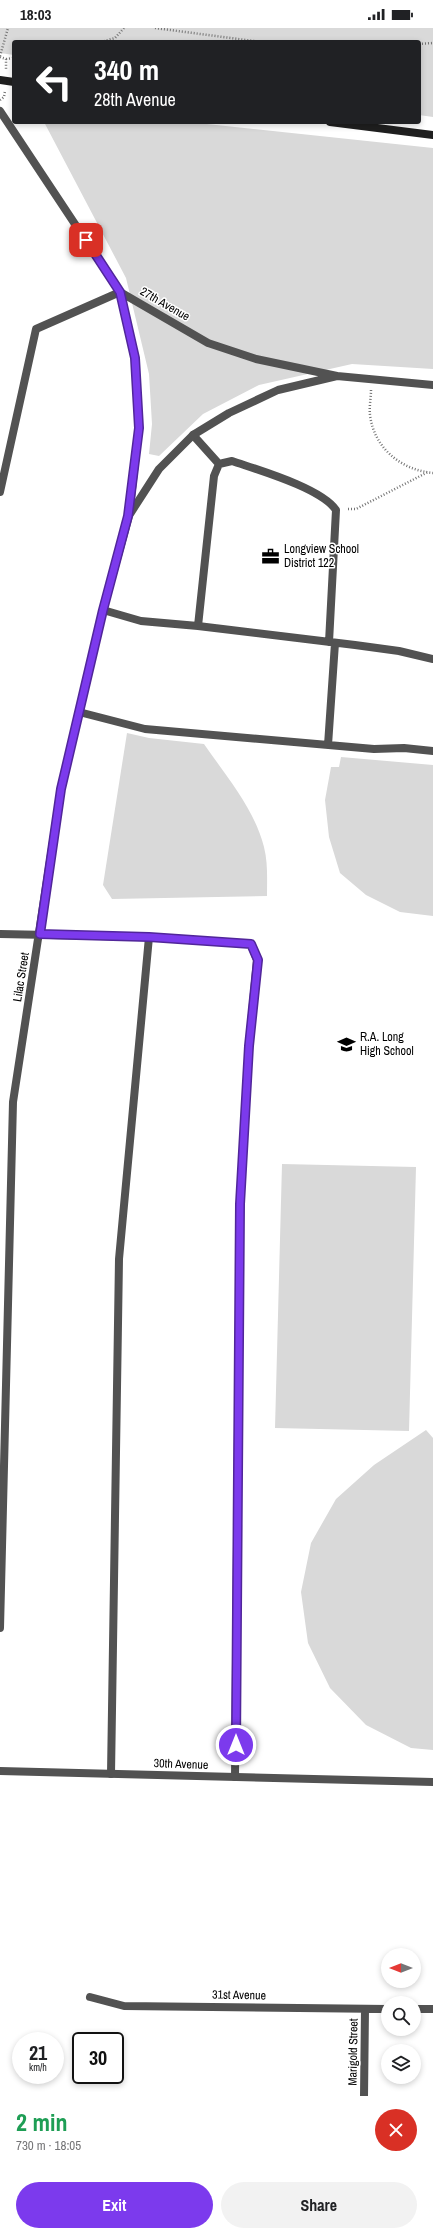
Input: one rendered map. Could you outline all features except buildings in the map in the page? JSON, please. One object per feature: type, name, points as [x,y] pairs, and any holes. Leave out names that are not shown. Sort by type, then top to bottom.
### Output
[{"type":"main road","points":[[0,80],[12,82]]},
{"type":"main road","points":[[346,124],[433,135]]},
{"type":"street","name":"27th Avenue","points":[[0,111],[120,292],[208,343],[256,359],[337,376],[433,385]]},
{"type":"street","points":[[0,492],[36,329],[120,292]]},
{"type":"street","name":"Lilac Street","points":[[0,1628],[13,1102],[40,934],[61,789],[103,610],[128,516],[139,428],[135,358],[120,292]]},
{"type":"street","name":"27th Avenue","points":[[128,516],[160,469],[193,435],[229,413],[278,390],[337,376]]},
{"type":"street","points":[[193,435],[219,464]]},
{"type":"street","points":[[219,464],[232,461],[312,491],[333,505],[336,510],[328,745]]},
{"type":"street","points":[[198,626],[211,489],[219,464]]},
{"type":"street","points":[[103,610],[141,622],[198,626],[399,650],[433,659]]},
{"type":"street","points":[[79,712],[145,729],[374,749],[404,748],[433,751]]},
{"type":"street","points":[[0,934],[149,937],[251,944],[258,960],[249,1046],[240,1204],[236,1777]]},
{"type":"street","points":[[111,1774],[119,1259],[149,937]]},
{"type":"street","name":"30th Avenue","points":[[0,1771],[433,1782]]},
{"type":"street","name":"31st Avenue","points":[[90,1997],[124,2006],[381,2009]]},
{"type":"street","name":"Marigold Street","points":[[364,2096],[365,2009]]},
{"type":"street","points":[[421,2009],[433,2009]]},
{"type":"path","points":[[0,56],[8,28]]},
{"type":"path","points":[[108,40],[115,38],[124,28]]},
{"type":"path","points":[[155,28],[246,40]]},
{"type":"path","points":[[421,44],[433,44]]},
{"type":"path","points":[[6,59],[12,58]]},
{"type":"path","points":[[372,379],[370,414],[374,432],[383,447],[401,463],[411,468],[433,473]]},
{"type":"path","points":[[336,510],[356,509],[429,472]]},
{"type":"shaded area","points":[[0,28],[433,28],[433,117],[421,115],[421,40],[12,40],[12,55],[0,53]]},
{"type":"shaded area","points":[[45,124],[207,124],[433,148],[433,369],[352,364],[259,385],[203,414],[159,456],[149,454],[152,424],[149,374],[126,278]]},
{"type":"shaded area","points":[[127,733],[149,738],[204,744],[254,819],[264,847],[267,871],[267,896],[112,899],[103,885]]},
{"type":"shaded area","points":[[341,757],[433,765],[433,916],[400,912],[366,895],[340,873],[329,837],[325,800],[331,767],[339,767]]},
{"type":"shaded area","points":[[282,1164],[416,1167],[409,1431],[275,1428]]},
{"type":"shaded area","points":[[426,1430],[433,1438],[433,1750],[411,1748],[366,1725],[330,1688],[308,1643],[301,1592],[311,1543],[336,1499],[374,1465]]},
{"type":"place","name":"Longview School District 122","points":[[271,556]]},
{"type":"place","name":"R.A. Long High School","points":[[347,1044]]},
{"type":"route","points":[[86,240],[120,292],[135,358],[139,428],[128,516],[103,610],[61,789],[40,934],[149,937],[251,944],[258,960],[249,1046],[240,1204],[236,1745]]}]
